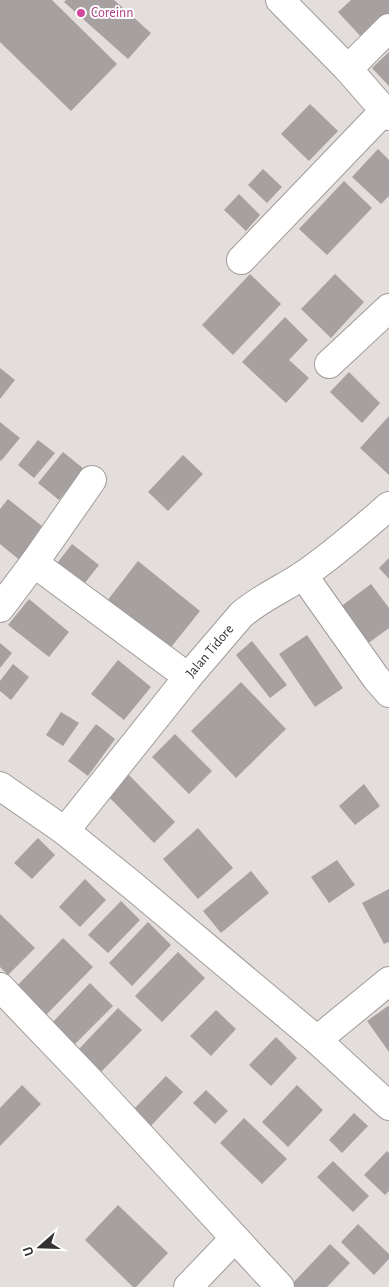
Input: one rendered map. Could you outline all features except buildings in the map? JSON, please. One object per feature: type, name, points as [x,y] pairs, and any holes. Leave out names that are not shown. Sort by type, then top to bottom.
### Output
[{"type":"street","points":[[241,260],[386,114],[348,69],[280,0]]},
{"type":"street","points":[[348,69],[389,28]]},
{"type":"street","points":[[329,364],[389,308]]},
{"type":"street","points":[[0,608],[92,480]]},
{"type":"street","name":"Jalan Tidore","points":[[66,831],[188,677],[241,615],[250,607],[303,575],[350,540],[389,506]]},
{"type":"street","points":[[34,563],[188,677]]},
{"type":"street","points":[[303,575],[376,678],[389,692]]},
{"type":"street","points":[[0,786],[66,831],[132,885],[317,1040],[389,1106]]},
{"type":"street","points":[[317,1040],[389,981]]},
{"type":"street","points":[[0,987],[90,1081],[280,1287]]},
{"type":"street","points":[[188,1287],[234,1239]]},
{"type":"place","name":"Coreinn","points":[[81,13]]}]
